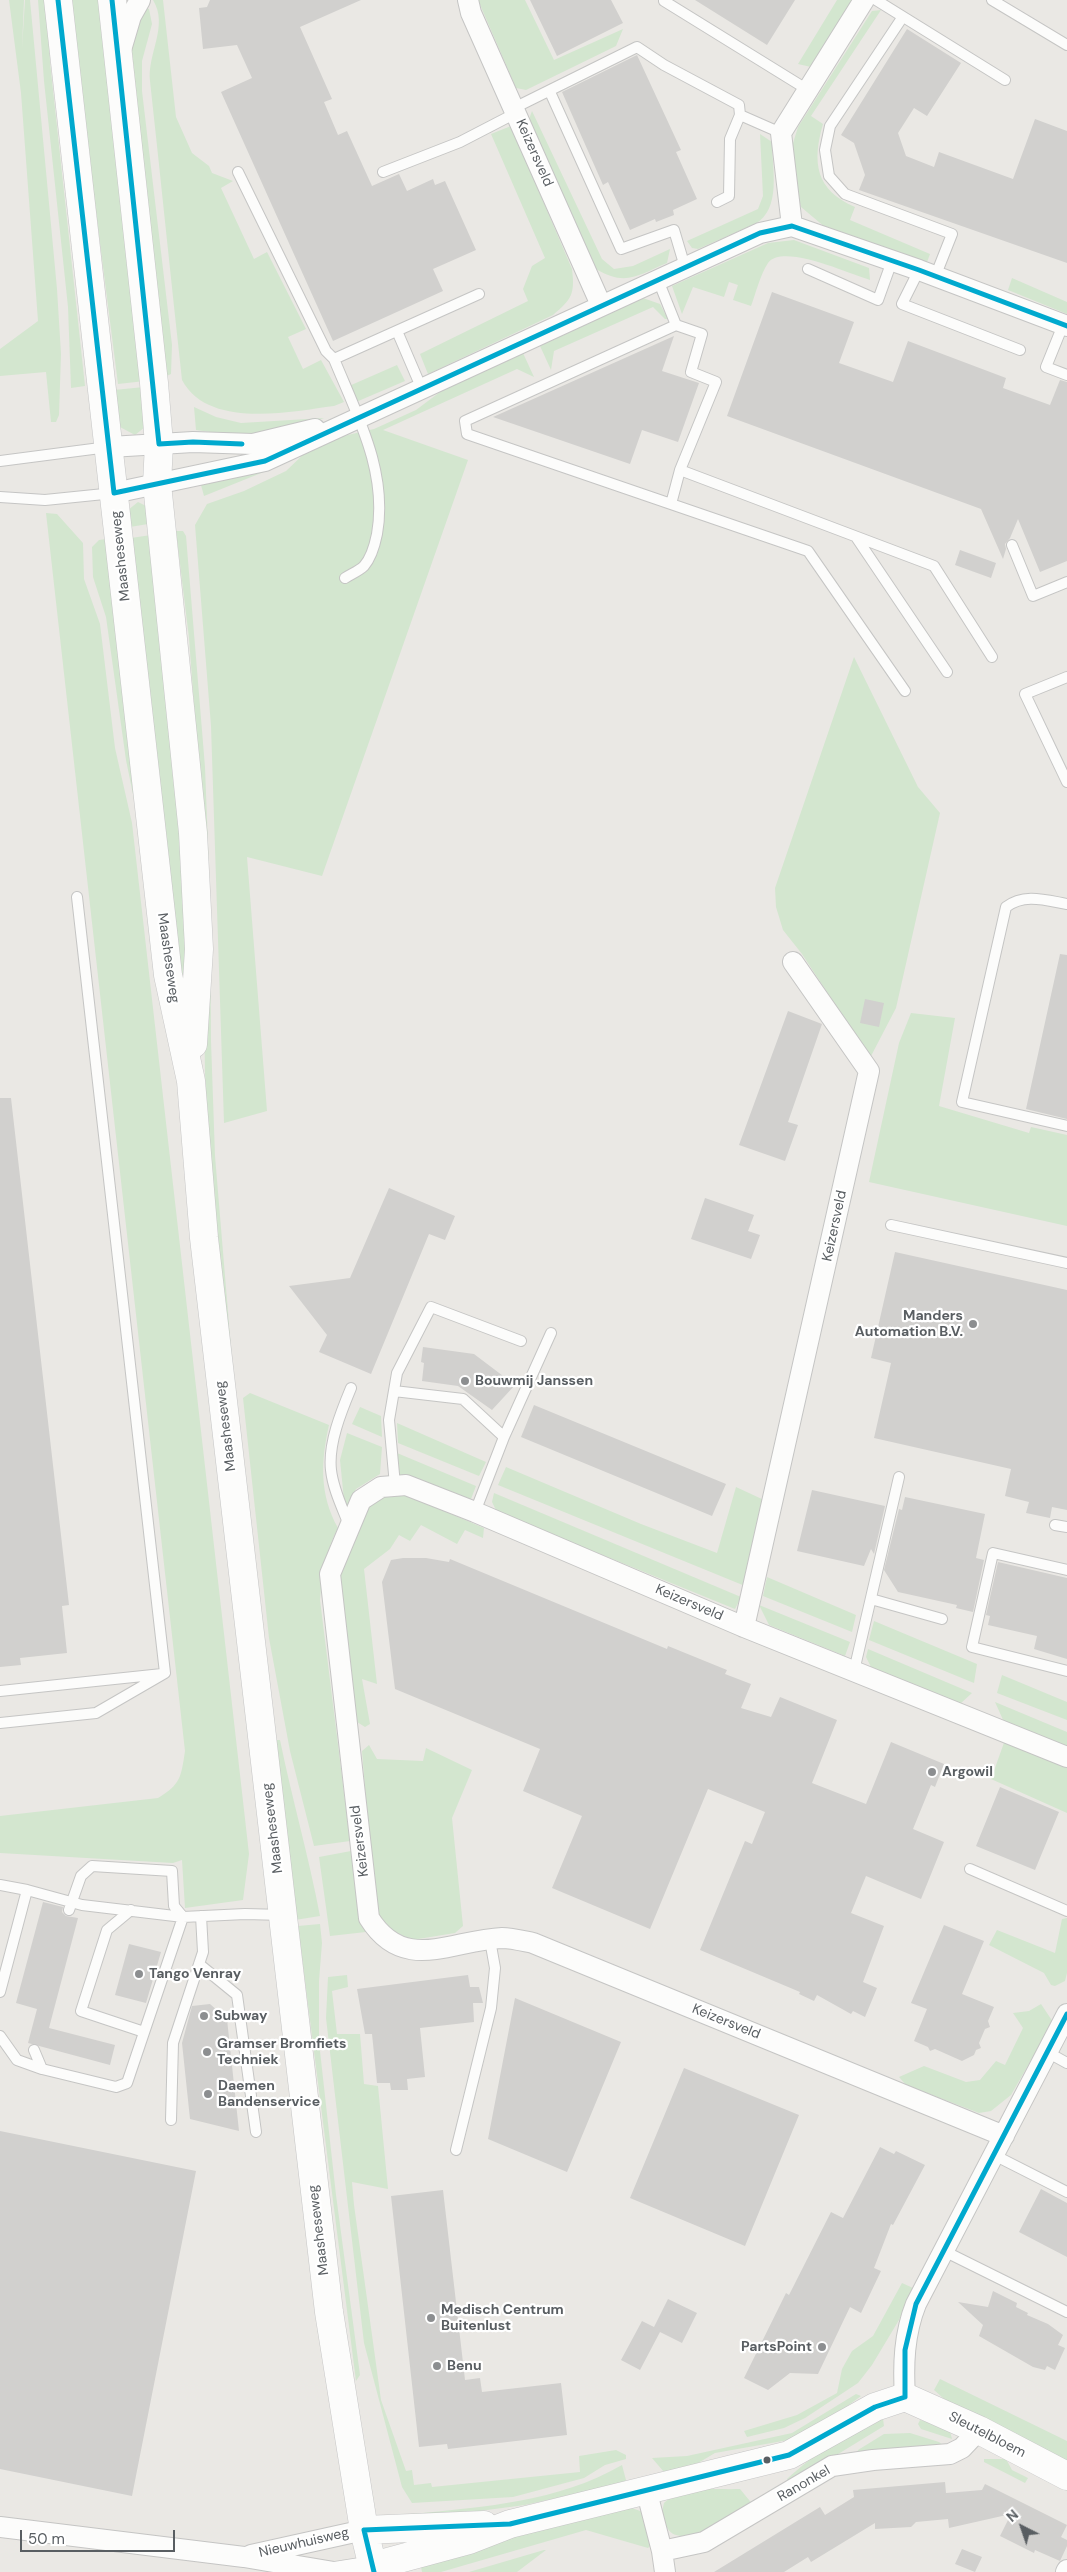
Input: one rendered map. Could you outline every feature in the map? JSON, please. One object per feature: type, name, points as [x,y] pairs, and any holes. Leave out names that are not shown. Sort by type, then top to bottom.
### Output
[{"type":"main road","name":"Maasheseweg","points":[[58,0],[110,447],[168,975],[191,1081],[204,1238],[329,2312],[364,2530],[373,2569]]},
{"type":"main road","name":"Maasheseweg","points":[[112,0],[159,444],[157,484],[193,833],[199,949],[191,1081]]},
{"type":"main road","points":[[373,2569],[460,2543],[510,2524],[789,2455],[875,2407],[905,2396]]},
{"type":"main road","name":"Sleutelbloem","points":[[905,2396],[979,2430],[1067,2476]]},
{"type":"main road","points":[[364,2530],[510,2524]]},
{"type":"street","points":[[119,57],[131,16],[140,0]]},
{"type":"street","name":"Keizersveld","points":[[468,0],[471,13],[601,305]]},
{"type":"street","points":[[792,226],[781,133],[864,0]]},
{"type":"street","points":[[114,492],[265,460],[760,233],[792,226],[892,261],[1065,326]]},
{"type":"street","points":[[110,447],[193,442],[253,444],[354,418]]},
{"type":"street","name":"Keizersveld","points":[[744,1626],[869,1071],[793,962]]},
{"type":"street","name":"Keizersveld","points":[[1004,2136],[533,1943],[503,1938],[429,1950],[407,1950],[387,1941],[377,1931],[369,1918],[330,1574],[361,1500],[381,1487],[406,1485],[476,1512],[744,1626],[1067,1757]]},
{"type":"street","points":[[905,2396],[903,2362],[911,2315],[1067,2014]]},
{"type":"street","name":"Ranonkel","points":[[662,2551],[704,2542],[832,2466],[872,2460],[950,2454],[962,2448],[979,2430]]},
{"type":"street","points":[[646,2489],[666,2572]]},
{"type":"street","name":"Nieuwhuisweg","points":[[0,2527],[244,2557],[335,2572],[373,2569]]},
{"type":"street","name":"Nieuwhuisweg","points":[[244,2557],[364,2530]]},
{"type":"lane","points":[[876,0],[902,18],[1005,80]]},
{"type":"lane","points":[[992,0],[1067,45]]},
{"type":"lane","points":[[664,1],[808,90]]},
{"type":"lane","points":[[902,18],[830,126],[825,150],[829,176],[845,194],[952,234],[927,274],[902,304],[1020,350]]},
{"type":"lane","points":[[383,172],[460,142],[637,47],[664,65],[739,105],[740,115],[730,139],[729,196],[717,202]]},
{"type":"lane","points":[[550,92],[621,249],[674,230],[685,267]]},
{"type":"lane","points":[[740,115],[781,133]]},
{"type":"lane","points":[[238,172],[321,343],[334,359],[354,418],[366,436],[379,491],[379,523],[376,542],[366,564],[345,578]]},
{"type":"lane","points":[[808,270],[878,300],[892,261]]},
{"type":"lane","points":[[658,280],[676,325]]},
{"type":"lane","points":[[334,359],[479,294]]},
{"type":"lane","points":[[671,504],[680,470],[716,382],[691,372],[702,334],[676,325],[465,421],[467,434],[671,504],[808,551],[905,691]]},
{"type":"lane","points":[[1065,326],[1046,367],[1067,375]]},
{"type":"lane","points":[[396,331],[421,387]]},
{"type":"lane","points":[[0,461],[110,447]]},
{"type":"lane","points":[[680,470],[934,566],[992,657]]},
{"type":"lane","points":[[0,497],[44,500],[114,492]]},
{"type":"lane","points":[[856,537],[948,672]]},
{"type":"lane","points":[[1012,545],[1033,596],[1067,582]]},
{"type":"lane","points":[[1067,677],[1025,694],[1067,782]]},
{"type":"lane","points":[[77,897],[165,1673]]},
{"type":"lane","points":[[1067,904],[1044,900],[1016,899],[1006,907],[962,1102],[1067,1126]]},
{"type":"lane","points":[[891,1225],[1067,1263]]},
{"type":"lane","points":[[395,1485],[389,1420],[397,1373],[430,1307],[521,1342]]},
{"type":"lane","points":[[476,1512],[504,1437],[551,1333]]},
{"type":"lane","points":[[349,1525],[337,1495],[331,1469],[337,1422],[351,1388]]},
{"type":"lane","points":[[394,1391],[462,1399],[504,1437]]},
{"type":"lane","points":[[854,1671],[899,1476]]},
{"type":"lane","points":[[1055,1525],[1067,1527]]},
{"type":"lane","points":[[1067,1570],[993,1552],[972,1647],[1067,1672]]},
{"type":"lane","points":[[871,1599],[942,1618]]},
{"type":"lane","points":[[0,1691],[165,1673]]},
{"type":"lane","points":[[0,1723],[96,1713],[165,1673]]},
{"type":"lane","points":[[70,1906],[81,1876],[92,1866],[172,1871],[174,1906],[183,1917]]},
{"type":"lane","points":[[970,1869],[1067,1911]]},
{"type":"lane","points":[[0,1885],[27,1890],[70,1906],[131,1910],[183,1917],[283,1915]]},
{"type":"lane","points":[[0,1992],[27,1890]]},
{"type":"lane","points":[[131,1910],[107,1930],[81,2011],[144,2032]]},
{"type":"lane","points":[[171,2120],[173,2044],[203,1952],[201,1916]]},
{"type":"lane","points":[[0,2036],[18,2060],[42,2069],[116,2087],[127,2083],[183,1917]]},
{"type":"lane","points":[[456,2150],[491,2008],[495,1968],[490,1940]]},
{"type":"lane","points":[[199,1964],[237,1995],[256,2132]]},
{"type":"lane","points":[[34,2050],[42,2069]]},
{"type":"lane","points":[[1047,2052],[1067,2062]]},
{"type":"lane","points":[[994,2155],[1067,2192]]},
{"type":"lane","points":[[944,2251],[1067,2312]]},
{"type":"green space","points":[[9,0],[24,0],[22,49],[25,0],[30,0],[57,289],[61,354],[59,415],[56,422],[51,422],[46,372],[0,376],[0,349],[38,321],[21,93]]},
{"type":"green space","points":[[38,0],[48,0],[50,62],[85,386],[71,388],[68,307],[44,81]]},
{"type":"green space","points":[[69,0],[102,0],[145,381],[118,384]]},
{"type":"green space","points":[[153,0],[163,0],[176,117],[192,153],[209,166],[212,173],[233,181],[221,188],[254,259],[267,252],[306,329],[288,337],[303,369],[321,360],[344,402],[334,406],[251,414],[210,406],[194,395],[182,380],[150,81],[151,61],[159,20]]},
{"type":"green space","points":[[478,0],[525,0],[554,60],[623,29],[616,46],[526,90],[516,88]]},
{"type":"green space","points":[[837,0],[853,0],[811,67],[798,64]]},
{"type":"green space","points":[[142,5],[149,9],[152,24],[142,61],[142,91],[172,345],[171,374],[162,378],[139,154],[138,110],[131,43]]},
{"type":"green space","points":[[881,10],[811,116],[823,124],[818,162],[824,183],[842,200],[855,207],[850,220],[930,254],[926,265],[826,228],[801,207],[794,181],[790,153],[798,127],[872,11]]},
{"type":"green space","points":[[532,111],[602,259],[614,269],[633,266],[670,249],[667,263],[640,275],[624,278],[606,274],[596,269],[528,122]]},
{"type":"green space","points":[[511,126],[572,269],[573,284],[571,295],[553,315],[428,374],[420,354],[528,301],[523,289],[532,266],[545,258],[491,134]]},
{"type":"green space","points":[[760,134],[772,142],[774,187],[769,209],[755,224],[698,249],[692,248],[687,241],[758,209],[763,196]]},
{"type":"green space","points":[[794,240],[869,268],[870,280],[817,262],[787,256],[776,258],[768,263],[760,278],[751,306],[733,300],[738,285],[729,282],[724,297],[693,287],[682,314],[672,286],[768,243]]},
{"type":"green space","points":[[1012,278],[1067,302],[1067,314],[1008,290]]},
{"type":"green space","points":[[643,298],[660,304],[668,319],[665,319],[653,307],[554,351],[551,370],[540,346]]},
{"type":"green space","points":[[523,353],[534,377],[517,369],[383,430],[468,460],[322,876],[247,857],[267,1111],[224,1123],[211,726],[195,525],[207,504],[244,491],[286,471],[309,449],[330,439],[374,429],[416,410],[448,386]]},
{"type":"green space","points":[[397,365],[405,381],[356,402],[349,386]]},
{"type":"green space","points":[[144,387],[145,427],[135,435],[120,427],[114,390]]},
{"type":"green space","points":[[194,407],[216,417],[241,423],[324,418],[310,424],[278,431],[244,434],[211,432],[196,430]]},
{"type":"green space","points":[[281,465],[204,496],[201,485]]},
{"type":"green space","points":[[138,502],[146,506],[148,524],[130,527],[128,510]]},
{"type":"green space","points":[[46,513],[57,514],[83,543],[84,579],[100,624],[115,748],[132,823],[249,1854],[243,1900],[185,1908],[182,1860],[173,1863],[0,1853],[0,1816],[158,1798],[176,1784],[179,1779],[185,1751]]},
{"type":"green space","points":[[176,531],[183,531],[186,536],[205,767],[210,897],[211,1041],[215,1156],[233,1372],[209,1163],[205,1073],[201,799],[189,638]]},
{"type":"green space","points":[[151,535],[181,783],[186,989],[183,989],[131,538]]},
{"type":"green space","points":[[113,538],[138,819],[126,760],[106,617],[93,577],[92,547],[99,540]]},
{"type":"green space","points":[[854,657],[918,787],[940,813],[896,1008],[870,1058],[802,954],[783,930],[776,907],[775,888]]},
{"type":"green space","points":[[911,1013],[955,1018],[939,1106],[1029,1133],[1031,1127],[1067,1135],[1067,1226],[869,1182],[899,1043]]},
{"type":"green space","points":[[250,1393],[329,1425],[324,1451],[323,1477],[327,1503],[338,1528],[325,1562],[320,1600],[350,1841],[314,1846],[290,1751],[269,1638],[243,1398]]},
{"type":"green space","points":[[360,1407],[381,1416],[382,1437],[352,1424]]},
{"type":"green space","points":[[397,1423],[486,1462],[479,1476],[398,1443]]},
{"type":"green space","points":[[347,1433],[382,1447],[380,1474],[356,1489],[345,1510],[340,1460]]},
{"type":"green space","points":[[397,1453],[476,1486],[471,1499],[397,1475]]},
{"type":"green space","points":[[506,1467],[641,1524],[717,1553],[736,1487],[764,1500],[745,1586],[498,1485]]},
{"type":"green space","points":[[402,1493],[484,1528],[483,1538],[465,1530],[457,1544],[421,1525],[410,1541],[399,1535],[390,1549],[364,1569],[377,1684],[362,1679],[370,1724],[365,1727],[357,1722],[340,1577],[368,1506],[375,1498]]},
{"type":"green space","points":[[494,1493],[741,1597],[735,1609],[497,1512],[492,1502]]},
{"type":"green space","points":[[767,1577],[856,1615],[852,1632],[763,1596]]},
{"type":"green space","points":[[759,1605],[850,1642],[845,1656],[769,1625]]},
{"type":"green space","points":[[874,1621],[977,1664],[974,1683],[869,1640]]},
{"type":"green space","points":[[868,1649],[972,1693],[960,1704],[871,1667],[866,1657]]},
{"type":"green space","points":[[1002,1675],[1067,1702],[1067,1720],[997,1693]]},
{"type":"green space","points":[[995,1702],[1067,1732],[1067,1748],[1004,1722]]},
{"type":"green space","points":[[272,1740],[280,1740],[320,1916],[295,1920]]},
{"type":"green space","points":[[1005,1740],[1067,1767],[1067,1813],[991,1779]]},
{"type":"green space","points":[[369,1745],[377,1759],[423,1761],[426,1748],[472,1770],[452,1818],[463,1926],[455,1933],[412,1940],[391,1930],[378,1916],[372,1876],[362,1751]]},
{"type":"green space","points":[[351,1851],[359,1916],[366,1932],[330,1936],[319,1857]]},
{"type":"green space","points":[[1067,1918],[1067,1973],[1065,1981],[1055,1986],[1051,1985],[1044,1973],[989,1945],[997,1930],[1055,1953],[1062,1919]]},
{"type":"green space","points":[[320,1924],[322,1943],[319,1981],[319,2042],[336,2195],[360,2375],[356,2381],[298,1926]]},
{"type":"green space","points":[[347,1975],[348,1987],[332,1991],[337,2034],[360,2034],[364,2084],[378,2086],[388,2189],[352,2182],[354,2205],[381,2400],[406,2471],[412,2470],[414,2485],[431,2483],[432,2487],[580,2472],[579,2456],[616,2450],[626,2455],[626,2459],[605,2465],[584,2478],[513,2497],[412,2503],[402,2487],[364,2343],[326,2018],[328,1977]]},
{"type":"green space","points":[[1041,2004],[1053,2022],[1011,2095],[991,2111],[979,2113],[906,2085],[899,2077],[924,2066],[966,2082],[980,2080],[996,2061],[1005,2065],[1023,2028],[1013,2013],[1029,2011]]},
{"type":"green space","points":[[902,2283],[913,2288],[899,2320],[872,2365],[858,2383],[805,2418],[784,2428],[747,2437],[744,2431],[797,2415],[837,2393],[842,2369],[852,2351],[873,2336]]},
{"type":"green space","points":[[940,2379],[1067,2441],[1067,2462],[951,2405],[934,2390]]},
{"type":"green space","points":[[856,2394],[861,2396],[823,2424],[794,2439],[715,2453],[688,2469],[664,2472],[652,2458],[687,2456],[792,2433]]},
{"type":"green space","points":[[883,2419],[884,2426],[789,2484],[787,2479],[832,2444],[856,2430]]},
{"type":"green space","points":[[920,2420],[949,2427],[952,2439],[921,2429],[918,2424]]},
{"type":"green space","points":[[910,2433],[939,2442],[944,2446],[857,2453],[858,2450],[884,2434]]},
{"type":"green space","points":[[984,2459],[1006,2459],[1012,2470],[1028,2478],[1025,2483],[984,2462]]},
{"type":"green space","points":[[622,2465],[626,2480],[623,2483],[525,2505],[418,2519],[411,2514],[466,2509],[546,2495],[598,2477]]},
{"type":"green space","points":[[740,2489],[754,2506],[710,2529],[697,2534],[675,2535],[664,2523],[662,2514],[664,2503],[680,2493],[700,2490]]},
{"type":"green space","points":[[629,2504],[629,2507],[643,2512],[651,2545],[648,2548],[586,2530],[441,2572],[422,2572],[421,2567],[439,2558]]},
{"type":"green space","points":[[546,2550],[517,2572],[469,2572]]},
{"type":"building","points":[[210,0],[361,0],[300,27],[332,99],[324,102],[338,135],[347,131],[372,186],[399,174],[407,191],[433,179],[435,185],[445,181],[476,250],[433,269],[443,291],[333,341],[221,92],[252,78],[237,45],[203,49],[199,8],[207,7]]},
{"type":"building","points":[[530,0],[611,0],[623,23],[557,56]]},
{"type":"building","points":[[695,0],[795,0],[767,45]]},
{"type":"building","points":[[907,29],[961,63],[927,116],[914,108],[898,133],[906,156],[934,167],[939,152],[1013,179],[1035,119],[1067,131],[1067,263],[859,190],[865,175],[854,143],[841,135]]},
{"type":"building","points":[[637,55],[681,150],[676,152],[697,199],[673,210],[674,215],[656,222],[655,219],[630,230],[608,182],[603,185],[562,92]]},
{"type":"building","points":[[772,292],[854,322],[839,363],[893,382],[908,341],[1006,378],[1003,388],[1050,405],[1060,380],[1067,382],[1067,561],[1040,572],[1018,519],[1010,538],[1005,544],[1006,549],[1003,559],[981,509],[727,416]]},
{"type":"building","points":[[674,336],[662,371],[699,383],[678,442],[642,430],[630,464],[493,417]]},
{"type":"building","points":[[960,550],[996,563],[991,578],[955,565]]},
{"type":"building","points":[[1060,954],[1067,955],[1067,1119],[1026,1109]]},
{"type":"building","points":[[865,999],[884,1003],[879,1027],[860,1023]]},
{"type":"building","points":[[788,1011],[822,1024],[788,1122],[798,1125],[785,1161],[739,1145]]},
{"type":"building","points":[[0,1098],[11,1098],[69,1605],[62,1606],[67,1653],[20,1658],[21,1665],[0,1667]]},
{"type":"building","points":[[389,1188],[455,1216],[445,1240],[429,1234],[371,1374],[319,1352],[327,1335],[289,1286],[350,1278]]},
{"type":"building","points":[[705,1198],[754,1215],[748,1231],[760,1235],[751,1259],[691,1239]]},
{"type":"building","points":[[895,1252],[1067,1290],[1067,1510],[1052,1507],[1050,1518],[1026,1513],[1029,1502],[1005,1496],[1011,1469],[874,1438],[891,1363],[871,1358]]},
{"type":"building","points":[[423,1347],[474,1354],[515,1385],[492,1410],[458,1386],[422,1381],[424,1363],[421,1362]]},
{"type":"building","points":[[534,1405],[726,1484],[712,1516],[521,1437]]},
{"type":"building","points":[[812,1490],[885,1506],[874,1554],[871,1549],[864,1566],[797,1551]]},
{"type":"building","points":[[905,1497],[985,1514],[976,1558],[984,1560],[973,1612],[956,1608],[957,1605],[898,1592],[884,1570],[899,1509],[902,1510]]},
{"type":"building","points":[[426,1558],[449,1562],[450,1559],[667,1649],[668,1646],[727,1670],[725,1674],[751,1684],[741,1708],[771,1717],[780,1697],[837,1720],[812,1783],[866,1804],[891,1742],[944,1764],[935,1787],[931,1785],[913,1829],[944,1842],[921,1899],[866,1876],[851,1913],[884,1926],[863,1982],[877,1988],[865,2017],[853,2011],[851,2014],[817,1995],[814,2001],[799,1994],[800,1992],[700,1950],[745,1841],[752,1844],[765,1812],[708,1789],[650,1929],[552,1888],[582,1816],[523,1791],[540,1749],[395,1689],[382,1582],[391,1560]]},
{"type":"building","points":[[998,1562],[1067,1578],[1067,1659],[1034,1649],[1037,1636],[988,1625],[990,1616],[986,1615]]},
{"type":"building","points":[[1000,1787],[1059,1812],[1035,1870],[976,1846]]},
{"type":"building","points":[[43,1902],[63,1907],[62,1912],[66,1916],[78,1918],[49,2028],[115,2045],[110,2065],[28,2043],[37,2009],[16,2003]]},
{"type":"building","points":[[944,1925],[984,1941],[962,1994],[994,2007],[988,2021],[990,2027],[985,2029],[979,2043],[981,2048],[976,2050],[974,2055],[962,2061],[935,2049],[930,2051],[928,2047],[914,2041],[927,2009],[911,2003]]},
{"type":"building","points":[[129,1944],[161,1952],[146,2003],[115,1995]]},
{"type":"building","points":[[468,1975],[470,1987],[479,1987],[483,2003],[473,2003],[474,2022],[420,2028],[425,2077],[407,2079],[408,2090],[391,2090],[390,2083],[377,2083],[372,2034],[365,2034],[357,1989]]},
{"type":"building","points":[[515,1998],[621,2042],[567,2172],[488,2139]]},
{"type":"building","points":[[210,2004],[227,2019],[239,2131],[190,2119],[182,2043],[192,2006]]},
{"type":"building","points":[[684,2068],[799,2115],[745,2246],[630,2198]]},
{"type":"building","points":[[0,2131],[196,2171],[132,2496],[0,2469]]},
{"type":"building","points":[[880,2147],[894,2154],[896,2151],[925,2165],[893,2225],[891,2224],[874,2268],[881,2271],[861,2313],[850,2307],[818,2374],[790,2373],[768,2390],[744,2378],[786,2293],[789,2295],[831,2212],[843,2218]]},
{"type":"building","points":[[1041,2189],[1067,2203],[1067,2257],[1019,2232]]},
{"type":"building","name":"Medisch Centrum Buitenlust","points":[[443,2190],[465,2380],[480,2378],[482,2392],[561,2383],[567,2435],[448,2449],[447,2444],[419,2447],[391,2196]]},
{"type":"building","points":[[993,2291],[1017,2303],[1016,2307],[1028,2313],[1027,2315],[1048,2324],[1063,2335],[1058,2345],[1065,2348],[1055,2370],[1047,2366],[1045,2370],[1033,2367],[979,2336],[983,2325],[958,2302],[988,2307]]},
{"type":"building","points":[[668,2299],[697,2313],[682,2343],[660,2332],[640,2370],[621,2360],[642,2321],[654,2327]]},
{"type":"building","points":[[945,2482],[946,2493],[982,2490],[985,2484],[1067,2525],[1061,2537],[1067,2540],[1067,2546],[1060,2561],[1035,2550],[1034,2553],[1000,2536],[1011,2514],[949,2528],[948,2519],[916,2522],[911,2527],[875,2529],[875,2523],[811,2562],[808,2557],[784,2572],[714,2572],[820,2507],[825,2515],[854,2497],[853,2490]]},
{"type":"building","points":[[962,2549],[982,2557],[975,2572],[955,2564]]},
{"type":"transit line","points":[[58,0],[114,493],[265,461],[760,233],[792,226],[919,270],[1067,326]]},
{"type":"transit line","points":[[112,0],[159,444],[193,442],[242,444]]},
{"type":"transit line","points":[[905,2397],[905,2350],[916,2304],[1067,2014]]},
{"type":"transit line","points":[[374,2572],[364,2530],[510,2524],[789,2455],[875,2407],[905,2397]]},
{"type":"place","name":"Manders Automation B.V.","points":[[973,1324]]},
{"type":"place","name":"Bouwmij Janssen","points":[[465,1381]]},
{"type":"place","name":"Argowil","points":[[932,1772]]},
{"type":"place","name":"Tango Venray","points":[[139,1974]]},
{"type":"place","name":"Subway","points":[[204,2016]]},
{"type":"place","name":"Gramser Bromfiets Techniek","points":[[207,2052]]},
{"type":"place","name":"Daemen Bandenservice","points":[[208,2094]]},
{"type":"place","name":"Medisch Centrum Buitenlust","points":[[431,2318]]},
{"type":"place","name":"PartsPoint","points":[[822,2347]]},
{"type":"place","name":"Benu","points":[[437,2366]]}]
